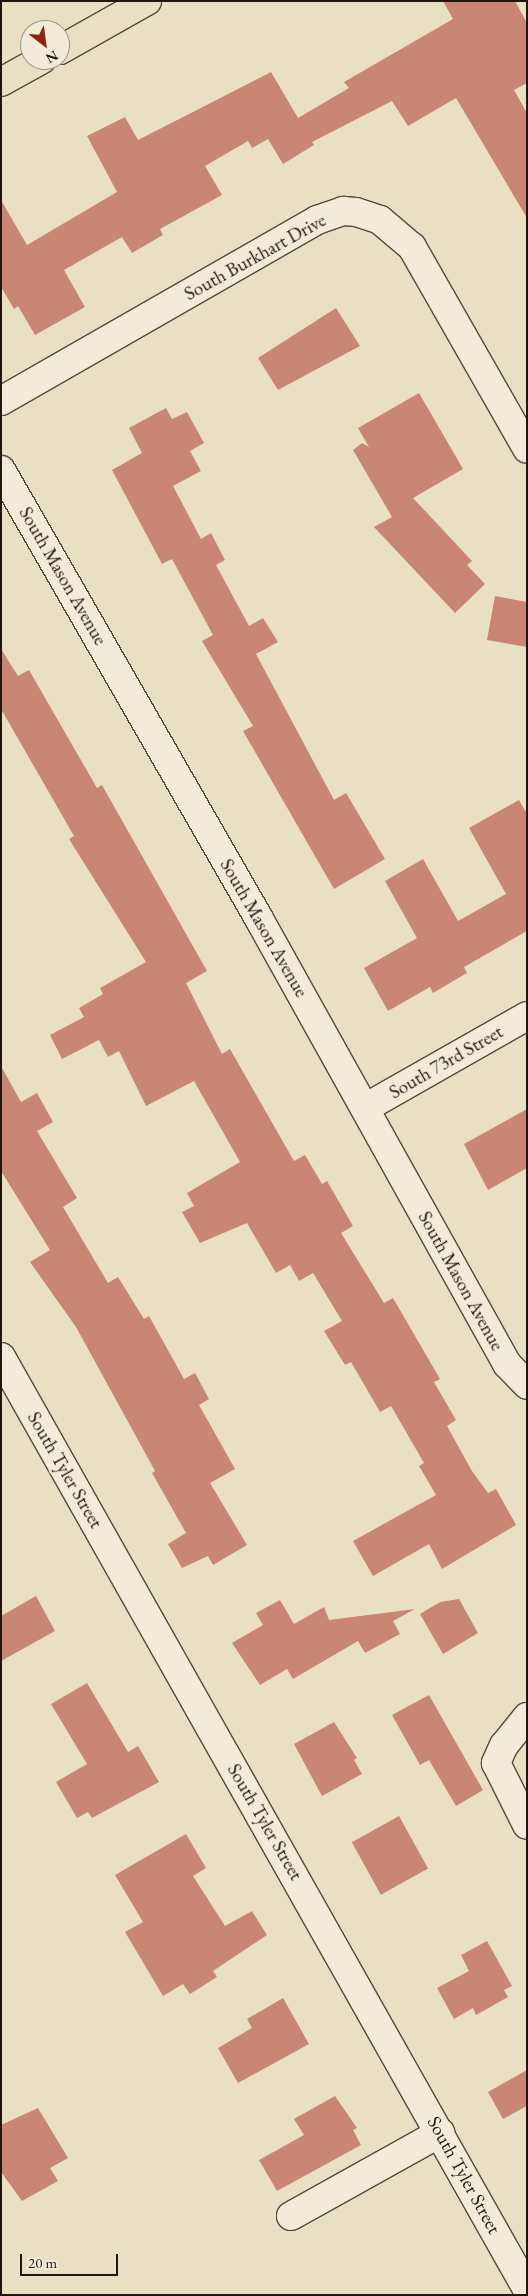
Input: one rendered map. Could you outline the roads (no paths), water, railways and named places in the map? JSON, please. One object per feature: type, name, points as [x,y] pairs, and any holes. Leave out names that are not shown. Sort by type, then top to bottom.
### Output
[{"type":"main road","points":[[70,44],[147,1]]},
{"type":"main road","points":[[1,82],[23,70]]},
{"type":"street","name":"South Burkhart Drive","points":[[1,401],[317,220],[343,211],[356,212],[380,220],[412,247],[527,448]]},
{"type":"street","name":"South Mason Avenue","points":[[1,470],[365,1108],[507,1364],[527,1385]]},
{"type":"street","name":"South 73rd Street","points":[[365,1108],[527,1016]]},
{"type":"street","name":"South Tyler Street","points":[[1,1357],[527,2289]]},
{"type":"street","points":[[527,1717],[504,1745],[496,1763],[500,1777],[527,1825]]},
{"type":"street","points":[[292,2216],[440,2133]]}]
